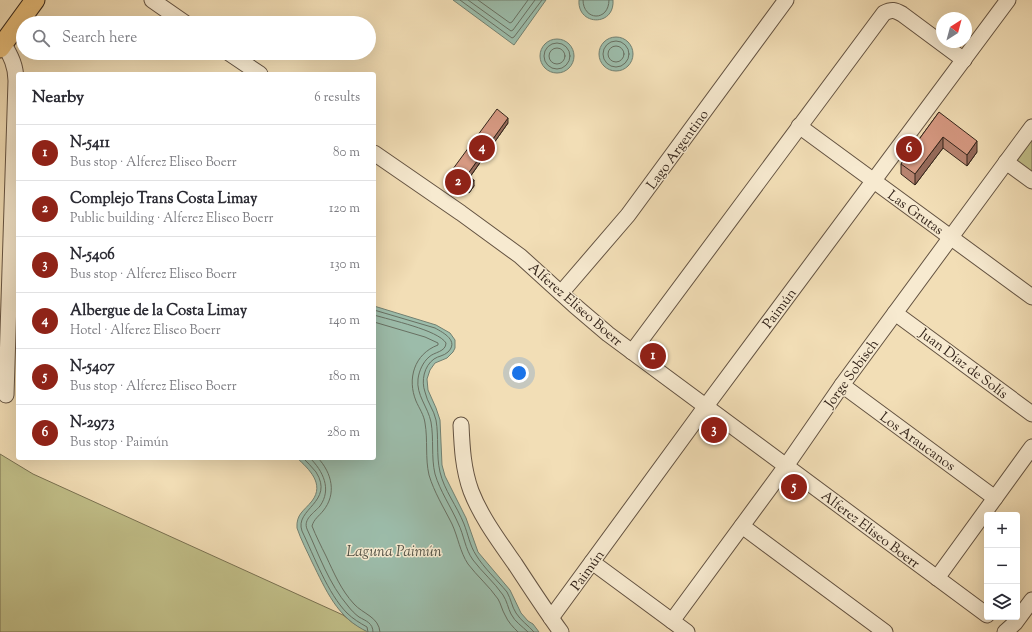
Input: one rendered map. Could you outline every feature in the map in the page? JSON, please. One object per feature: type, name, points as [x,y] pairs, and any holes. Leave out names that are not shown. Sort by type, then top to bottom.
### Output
[{"type":"main road","points":[[23,16],[35,0]]},
{"type":"main road","points":[[2,45],[16,26]]},
{"type":"street","points":[[152,0],[175,16]]},
{"type":"street","name":"Lago Argentino","points":[[561,293],[628,215],[786,0]]},
{"type":"street","name":"Paimún","points":[[551,618],[706,406],[1008,0]]},
{"type":"street","points":[[632,352],[884,13],[889,10],[902,14],[964,60]]},
{"type":"street","points":[[2,45],[10,54],[16,71],[6,395]]},
{"type":"street","points":[[239,60],[257,72]]},
{"type":"street","name":"Las Grutas","points":[[799,126],[1032,297]]},
{"type":"street","name":"Jorge Sobisch","points":[[672,621],[786,466],[842,385],[1032,127]]},
{"type":"street","name":"Alferez Eliseo Boerr","points":[[376,154],[509,247],[594,322],[632,352],[984,613]]},
{"type":"street","points":[[1006,162],[1032,181]]},
{"type":"street","name":"Juan Díaz de Solís","points":[[895,313],[1032,414]]},
{"type":"street","name":"Los Araucanos","points":[[842,385],[994,498]]},
{"type":"street","points":[[461,425],[464,463],[468,482],[476,501],[486,521],[561,632]]},
{"type":"street","points":[[937,578],[1032,447]]},
{"type":"street","points":[[742,526],[885,632]]},
{"type":"street","points":[[592,562],[687,632]]},
{"type":"street","points":[[1007,631],[1032,600]]},
{"type":"street","name":"Alferez Eliseo Boerr","points":[[993,620],[1007,631]]},
{"type":"shaded area","points":[[1032,138],[1032,173],[1016,160]]},
{"type":"shaded area","points":[[0,454],[33,474],[343,615],[368,632],[0,632]]},
{"type":"water","points":[[453,0],[546,0],[514,45]]},
{"type":"water","points":[[579,0],[613,0],[612,9],[603,19],[589,19],[580,9]]},
{"type":"water","points":[[619,37],[628,42],[632,47],[632,61],[628,66],[623,70],[613,71],[609,70],[600,61],[599,51],[600,47],[609,38]]},
{"type":"water","points":[[560,39],[569,44],[573,49],[573,63],[569,68],[564,72],[554,73],[550,72],[541,63],[540,53],[541,49],[550,40]]},
{"type":"water","name":"Laguna Paimún","points":[[376,307],[436,325],[450,333],[455,340],[455,348],[453,352],[447,358],[435,363],[430,370],[427,379],[428,390],[440,420],[442,465],[445,476],[466,518],[478,552],[510,590],[521,613],[539,632],[368,632],[357,626],[340,611],[328,593],[297,528],[299,516],[316,495],[317,489],[314,477],[299,460],[376,460]]},
{"type":"building","points":[[497,109],[508,118],[467,175],[474,180],[469,188],[462,182],[459,186],[447,177]]},
{"type":"building","points":[[939,112],[977,141],[967,155],[943,137],[915,174],[901,164]]},
{"type":"place","name":"Albergue de la Costa Limay","points":[[482,148]]},
{"type":"place","name":"N-2973","points":[[909,149]]},
{"type":"place","name":"Complejo Trans Costa Limay","points":[[458,182]]},
{"type":"place","name":"N-5411","points":[[653,356]]},
{"type":"place","name":"N-5406","points":[[714,430]]},
{"type":"place","name":"N-5407","points":[[794,487]]}]
